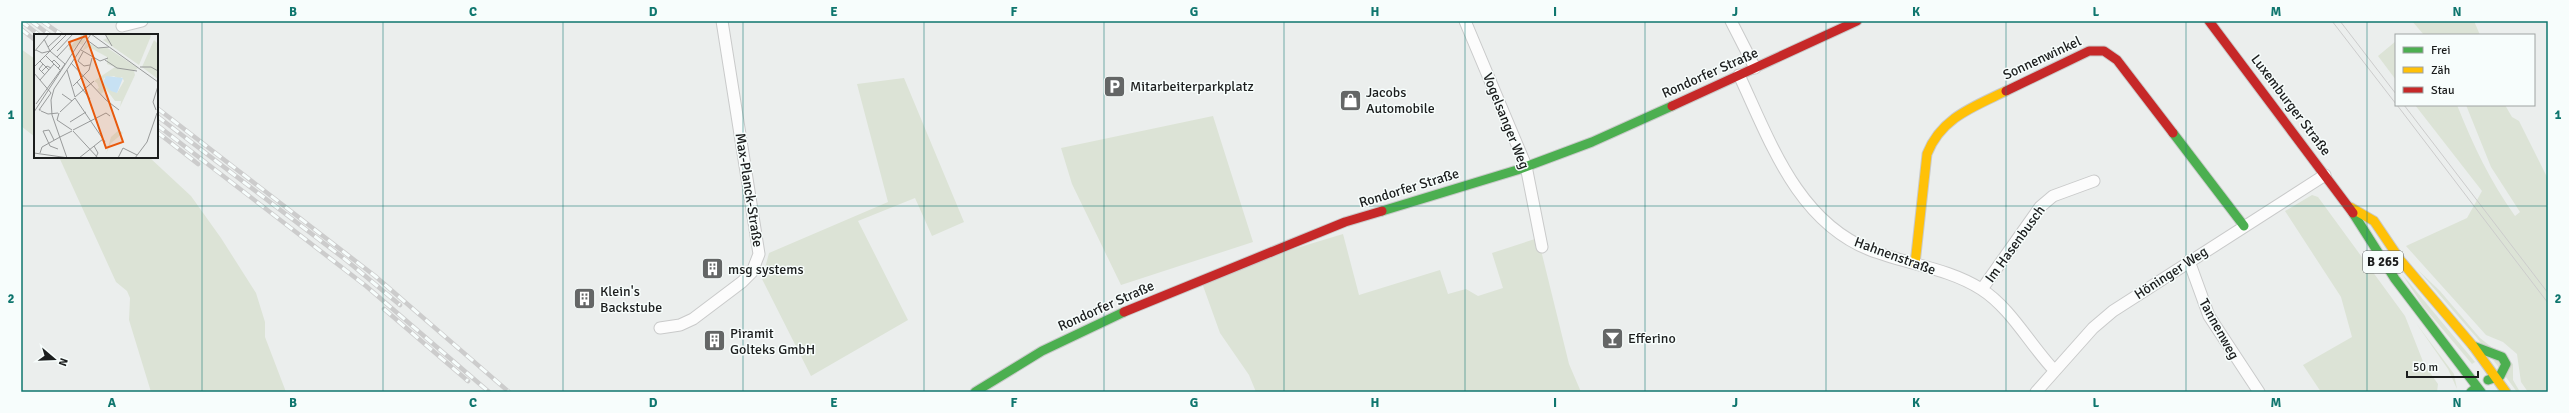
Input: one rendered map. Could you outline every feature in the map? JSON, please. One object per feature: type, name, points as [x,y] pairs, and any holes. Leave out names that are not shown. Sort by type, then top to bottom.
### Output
[{"type":"street","points":[[122,26],[142,21]]},
{"type":"street","name":"Max-Planck-Straße","points":[[660,328],[680,325],[693,319],[742,282],[752,272],[759,254],[722,21]]},
{"type":"street","name":"Vogelsanger Weg","points":[[1465,21],[1526,166],[1542,248]]},
{"type":"street","points":[[1731,21],[1756,68]]},
{"type":"street","name":"Rondorfer Straße","points":[[975,392],[1049,347],[1113,317],[1345,222],[1526,166],[1599,139],[1857,21]]},
{"type":"street","name":"Luxemburger Straße","points":[[2209,21],[2350,207],[2364,235],[2420,315],[2464,370],[2476,390]]},
{"type":"street","name":"Sonnenwinkel","points":[[1915,264],[1928,154],[1933,138],[1943,126],[1955,116],[2036,76],[2089,51],[2097,49],[2112,54],[2117,60],[2244,226]]},
{"type":"street","name":"Hahnenstraße","points":[[1739,76],[1787,174],[1816,215],[1833,229],[1870,250],[1954,276],[1982,289],[2002,306],[2054,370]]},
{"type":"street","name":"Höninger Weg","points":[[2036,392],[2093,328],[2113,311],[2325,175]]},
{"type":"street","name":"Im Hasenbusch","points":[[1982,289],[2034,215],[2046,201],[2059,193],[2094,181]]},
{"type":"street","name":"Luxemburger Straße","points":[[2350,207],[2374,221],[2414,278],[2473,346],[2506,392]]},
{"type":"street","name":"Tannenweg","points":[[2190,261],[2209,316],[2259,392]]},
{"type":"street","name":"Luxemburger Straße","points":[[2464,370],[2478,378],[2497,379],[2504,372],[2506,364],[2502,357],[2473,346]]},
{"type":"street","points":[[2476,390],[2495,392],[2497,379]]},
{"type":"shaded area","points":[[2412,21],[2474,21],[2480,34],[2423,34]]},
{"type":"shaded area","points":[[2395,42],[2395,79],[2378,56]]},
{"type":"shaded area","points":[[21,49],[34,58],[34,136],[21,126]]},
{"type":"shaded area","points":[[904,78],[964,222],[932,236],[915,198],[858,221],[908,320],[811,376],[762,279],[769,253],[888,202],[857,84]]},
{"type":"shaded area","points":[[2416,106],[2457,106],[2483,162],[2498,190],[2515,216],[2520,212],[2491,167],[2466,106],[2506,106],[2512,117],[2519,121],[2548,179],[2548,392],[2528,392],[2521,382],[2517,354],[2503,342],[2486,335],[2406,246],[2467,218],[2482,191]]},
{"type":"shaded area","points":[[1213,116],[1253,242],[1121,285],[1072,184],[1061,148]]},
{"type":"shaded area","points":[[59,158],[150,158],[191,196],[221,238],[256,293],[265,322],[265,337],[286,392],[151,392],[129,320],[130,298],[127,291],[116,282]]},
{"type":"shaded area","points":[[2312,195],[2318,197],[2405,316],[2424,364],[2438,384],[2437,392],[2321,392],[2303,365],[2352,337],[2341,297],[2285,211]]},
{"type":"shaded area","points":[[1343,234],[1359,295],[1440,270],[1448,294],[1466,289],[1478,296],[1503,288],[1492,253],[1538,238],[1569,364],[1581,392],[1256,392],[1249,375],[1220,333],[1202,283],[1267,257]]},
{"type":"shaded area","points":[[2418,270],[2440,291],[2480,338],[2513,364],[2513,380],[2520,392],[2517,392],[2477,338]]},
{"type":"shaded area","points":[[2402,274],[2475,362],[2472,364],[2423,306]]},
{"type":"shaded area","points":[[2416,323],[2454,374],[2457,389],[2448,369]]},
{"type":"tram line","points":[[2332,21],[2395,103]]},
{"type":"tram line","points":[[2340,21],[2395,93]]},
{"type":"tram line","points":[[2398,106],[2548,303]]},
{"type":"tram line","points":[[2405,106],[2548,293]]},
{"type":"railway","points":[[21,21],[38,34]]},
{"type":"railway","points":[[31,21],[49,34]]},
{"type":"railway","points":[[42,21],[61,34]]},
{"type":"railway","points":[[21,29],[34,39]]},
{"type":"railway","points":[[158,109],[375,276],[509,392]]},
{"type":"railway","points":[[158,117],[346,260],[400,305]]},
{"type":"railway","points":[[158,126],[366,286],[489,392]]},
{"type":"railway","points":[[158,133],[198,164]]},
{"type":"railway","points":[[384,309],[468,381]]},
{"type":"traffic: fast","points":[[1382,211],[1517,170],[1592,142],[1672,106]]},
{"type":"traffic: fast","points":[[2173,133],[2244,226]]},
{"type":"traffic: fast","points":[[2353,213],[2395,279],[2481,392]]},
{"type":"traffic: fast","points":[[975,392],[1042,351],[1124,312]]},
{"type":"traffic: fast","points":[[2473,346],[2502,357],[2506,364],[2500,376],[2488,380]]},
{"type":"traffic: fast","points":[[2471,392],[2477,387]]},
{"type":"traffic: slow","points":[[1915,264],[1927,154],[1933,142],[1949,122],[1959,115],[1970,108],[2006,91]]},
{"type":"traffic: slow","points":[[2350,207],[2374,221],[2401,261],[2473,346],[2506,392]]},
{"type":"traffic: jam","points":[[1672,106],[1857,21]]},
{"type":"traffic: jam","points":[[2209,21],[2353,213]]},
{"type":"traffic: jam","points":[[2006,91],[2089,51],[2104,51],[2117,60],[2173,133]]},
{"type":"traffic: jam","points":[[1124,312],[1345,222],[1382,211]]},
{"type":"place","name":"Mitarbeiterparkplatz","points":[[1115,86]]},
{"type":"place","name":"Jacobs Automobile","points":[[1350,100]]},
{"type":"place","name":"msg systems","points":[[713,269]]},
{"type":"place","name":"Klein's Backstube","points":[[584,299]]},
{"type":"place","name":"Efferino","points":[[1612,338]]},
{"type":"place","name":"Piramit Golteks GmbH","points":[[715,341]]}]
